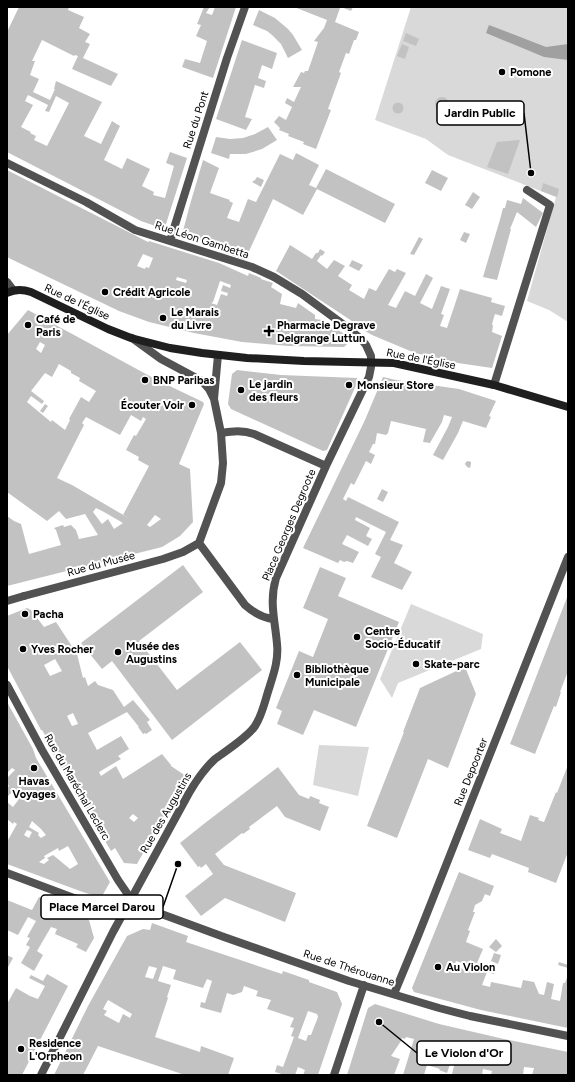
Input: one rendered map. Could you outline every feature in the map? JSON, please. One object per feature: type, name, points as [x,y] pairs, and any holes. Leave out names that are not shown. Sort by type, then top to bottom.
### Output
[{"type":"main road","name":"Rue de l'Église","points":[[10,292],[25,290],[32,292],[108,329],[131,338],[170,348],[218,355],[292,360],[394,363],[494,385],[568,407]]},
{"type":"street","name":"Rue du Pont","points":[[170,241],[225,65],[245,7]]},
{"type":"street","name":"Rue Léon Gambetta","points":[[7,163],[86,202],[135,230],[252,267],[274,277],[302,294],[355,334],[366,346],[372,362]]},
{"type":"street","points":[[494,385],[550,205],[527,190]]},
{"type":"street","points":[[7,282],[10,292]]},
{"type":"street","name":"Rue de l'Église","points":[[131,338],[161,359],[202,381],[209,389],[214,399],[221,433]]},
{"type":"street","name":"Rue de l'Église","points":[[214,399],[218,355]]},
{"type":"street","points":[[326,466],[369,377],[372,362]]},
{"type":"street","name":"Place Georges Degroote","points":[[221,433],[239,431],[254,434],[326,466],[276,578],[272,597],[274,619]]},
{"type":"street","points":[[221,433],[224,463],[221,483],[198,543],[245,605],[259,616],[274,619]]},
{"type":"street","name":"Rue du Musée","points":[[7,601],[163,559],[182,552],[198,543]]},
{"type":"street","name":"Rue Depoorter","points":[[394,994],[568,557]]},
{"type":"street","name":"Rue des Augustins","points":[[41,1075],[131,899],[200,775],[214,760],[255,727],[277,662],[277,644],[274,619]]},
{"type":"street","name":"Rue du Maréchal Leclerc","points":[[7,685],[42,750],[118,880],[131,899]]},
{"type":"street","points":[[7,873],[122,916]]},
{"type":"street","name":"Rue de Thérouanne","points":[[131,899],[148,909],[364,985],[475,1017],[568,1036]]},
{"type":"street","points":[[334,1075],[364,985]]},
{"type":"shaded area","points":[[411,7],[568,7],[568,322],[549,310],[527,301],[556,197],[448,155],[426,139],[375,120]]},
{"type":"shaded area","points":[[489,25],[546,47],[568,44],[568,60],[544,57],[486,33]]},
{"type":"shaded area","name":"Skate-parc","points":[[411,604],[483,634],[481,649],[398,683],[392,698],[380,679]]},
{"type":"shaded area","points":[[319,745],[369,747],[358,796],[313,785]]},
{"type":"building","points":[[19,7],[69,7],[68,10],[84,17],[79,28],[90,34],[85,42],[90,44],[83,58],[118,74],[111,86],[72,69],[78,56],[74,56],[42,40],[32,61],[35,61],[30,75],[39,79],[33,92],[50,100],[55,89],[56,81],[102,102],[84,136],[101,144],[112,121],[120,126],[104,160],[122,169],[127,158],[150,169],[142,186],[154,192],[153,195],[165,198],[174,166],[166,163],[170,152],[187,158],[165,227],[161,228],[141,221],[7,152],[7,32]],"holes":[[[28,95],[48,105],[45,111],[49,112],[56,96],[69,103],[47,146],[34,140],[36,136],[21,127],[33,105],[25,101]]]},
{"type":"building","points":[[204,7],[210,7],[206,13],[212,15],[215,7],[236,7],[213,78],[182,67],[185,59],[200,63],[207,41],[196,36],[201,25],[197,24]]},
{"type":"building","points":[[294,7],[339,7],[340,8],[335,22],[359,32],[356,40],[354,40],[349,54],[346,53],[339,72],[341,73],[328,109],[331,110],[316,149],[303,144],[304,142],[288,136],[289,134],[279,130],[280,128],[274,122],[279,116],[286,120],[292,107],[285,103],[287,98],[294,102],[301,87],[293,87],[301,72],[304,73],[305,71],[308,71],[318,42],[314,41],[324,28],[327,20]]},
{"type":"building","points":[[341,7],[353,7],[351,11]]},
{"type":"building","points":[[259,10],[275,18],[288,29],[302,50],[288,58],[281,44],[272,35],[267,31],[253,25]]},
{"type":"building","points":[[406,33],[419,39],[416,46],[403,41]]},
{"type":"building","points":[[242,40],[277,53],[272,69],[262,65],[258,78],[266,81],[264,88],[255,85],[245,117],[252,119],[246,130],[216,119]]},
{"type":"building","points":[[402,44],[409,47],[405,59],[397,56]]},
{"type":"building","points":[[442,97],[447,99],[449,104],[447,109],[442,111],[437,109],[435,104],[437,99]]},
{"type":"building","points":[[398,102],[402,104],[404,108],[402,112],[398,114],[394,112],[392,108],[394,104]]},
{"type":"building","points":[[268,127],[277,140],[262,149],[246,154],[230,154],[229,159],[211,153],[216,137],[230,139],[243,138]]},
{"type":"building","points":[[520,140],[508,174],[487,167],[497,142]]},
{"type":"building","points":[[296,153],[319,165],[309,185],[316,188],[326,169],[395,204],[385,223],[317,189],[303,215],[273,199],[245,260],[211,248],[213,244],[182,235],[203,160],[219,168],[210,193],[230,200],[229,201],[233,203],[227,218],[239,222],[248,199],[256,202],[280,154],[293,160]]},
{"type":"building","points":[[7,170],[148,242],[149,241],[219,263],[248,276],[249,273],[273,283],[271,287],[282,294],[280,304],[296,308],[298,303],[315,315],[315,319],[322,320],[346,335],[349,340],[344,347],[289,346],[242,342],[194,333],[149,322],[119,311],[7,257]],"holes":[[[143,254],[153,258],[149,268],[146,267],[145,269],[137,266]],[[177,277],[187,280],[186,283],[176,280]],[[220,281],[231,285],[230,288],[223,285],[221,291],[228,293],[227,296],[221,294],[217,305],[211,303],[213,302]]]},
{"type":"building","points":[[432,170],[448,178],[441,191],[425,183]]},
{"type":"building","points":[[257,177],[264,180],[261,187],[252,182]]},
{"type":"building","points":[[543,183],[559,189],[557,197],[541,191]]},
{"type":"building","points":[[473,192],[480,197],[472,209],[465,205]]},
{"type":"building","points":[[523,198],[543,213],[536,227],[517,212],[510,229],[497,280],[483,277],[503,208],[505,208],[507,200],[521,204]]},
{"type":"building","points":[[464,232],[470,234],[466,243],[460,240]]},
{"type":"building","points":[[419,237],[423,239],[414,255],[410,254]]},
{"type":"building","points":[[290,245],[312,259],[320,249],[325,252],[317,261],[327,269],[334,260],[345,266],[338,276],[352,285],[349,290],[364,299],[369,288],[376,291],[389,269],[395,272],[397,269],[406,273],[388,305],[396,308],[405,291],[415,296],[426,274],[433,278],[420,303],[432,309],[441,286],[450,289],[441,314],[444,315],[440,326],[447,328],[460,289],[492,298],[491,302],[505,306],[502,316],[495,314],[492,324],[492,332],[502,336],[492,368],[458,363],[415,353],[372,335],[358,327],[358,325],[276,271]]},
{"type":"building","points":[[352,260],[363,265],[359,271],[349,266]]},
{"type":"building","points":[[28,310],[157,380],[203,402],[204,404],[179,464],[190,469],[193,522],[180,536],[162,547],[7,586],[7,516],[21,524],[29,554],[61,545],[54,528],[63,525],[64,527],[71,525],[76,530],[79,539],[98,535],[85,514],[66,519],[59,511],[47,521],[7,492],[7,335]],"holes":[[[40,342],[45,345],[41,353],[36,349]],[[59,364],[80,378],[79,381],[96,391],[89,402],[81,397],[65,430],[52,420],[51,422],[27,402],[31,396],[42,404],[44,401],[31,391],[45,373],[52,377]],[[131,415],[141,421],[143,417],[146,419],[136,436],[134,435],[126,450],[139,457],[138,460],[149,466],[123,515],[72,485],[57,478],[84,425],[82,423],[86,417],[120,435]],[[96,508],[123,523],[114,529],[108,519],[102,524],[93,512]],[[155,515],[161,519],[150,527],[147,525]]]},
{"type":"building","points":[[237,370],[281,375],[357,378],[358,381],[327,450],[323,451],[231,409],[228,404],[232,374]]},
{"type":"building","points":[[383,377],[459,389],[496,401],[489,416],[491,417],[486,428],[463,421],[443,460],[433,455],[452,417],[444,415],[442,422],[430,443],[423,442],[426,429],[391,421],[388,433],[386,435],[377,433],[375,444],[373,444],[369,452],[375,455],[371,464],[366,461],[354,485],[351,483],[343,499],[346,501],[348,497],[399,522],[390,540],[403,545],[394,563],[412,572],[402,590],[371,577],[381,557],[375,554],[386,532],[356,517],[355,520],[370,528],[366,536],[372,539],[368,546],[347,535],[342,544],[359,552],[353,563],[340,560],[338,563],[303,548],[365,420]]},
{"type":"building","points":[[45,404],[48,406],[43,413],[40,411]]},
{"type":"building","points":[[468,461],[471,462],[470,468],[465,464]]},
{"type":"building","points":[[382,489],[388,492],[383,502],[377,499]]},
{"type":"building","name":"Musée des Augustins","points":[[183,565],[203,592],[139,641],[177,690],[240,642],[262,670],[172,740],[112,661],[102,669],[81,643]]},
{"type":"building","name":"Centre Socio-Éducatif","points":[[320,567],[346,578],[338,596],[399,622],[356,727],[314,710],[303,735],[277,724],[282,711],[276,708],[299,651],[313,657],[328,619],[303,608]]},
{"type":"building","points":[[568,595],[568,671],[556,707],[554,706],[535,754],[510,744]]},
{"type":"building","points":[[27,608],[31,610],[44,627],[56,622],[77,654],[83,678],[85,677],[88,686],[95,681],[98,685],[113,690],[124,707],[133,700],[150,720],[147,722],[152,730],[146,734],[143,734],[127,712],[88,733],[97,750],[121,736],[129,749],[118,756],[121,759],[99,772],[101,776],[116,766],[123,779],[162,754],[171,766],[186,776],[137,864],[124,863],[115,848],[111,851],[46,742],[48,740],[41,730],[7,666],[7,616]],"holes":[[[55,659],[62,671],[50,676],[44,665]],[[73,713],[78,724],[72,726],[67,716]],[[133,814],[138,818],[134,822],[129,818]]]},
{"type":"building","points":[[465,667],[476,694],[448,768],[428,759],[397,838],[367,826],[420,688]]},
{"type":"building","points":[[7,702],[33,749],[36,758],[110,882],[101,898],[7,864],[7,839],[8,840],[17,824],[14,822],[13,824],[7,819],[7,802],[13,807],[19,799],[14,795],[17,792],[15,789],[7,797],[7,788],[9,786],[7,783],[7,778],[15,770],[12,768],[7,773]],"holes":[[[32,821],[41,829],[46,835],[41,838],[38,835],[39,833],[29,827]],[[27,830],[32,832],[29,838],[24,835]],[[68,846],[78,864],[70,869],[53,855],[47,858],[49,860],[44,864],[39,862],[45,858],[44,856],[58,848],[59,851]]]},
{"type":"building","points":[[568,765],[568,852],[556,883],[528,872],[529,868],[492,854],[490,858],[468,850],[480,819],[502,829],[500,833],[521,841],[530,815],[539,818],[538,820],[544,822]]},
{"type":"building","points":[[278,767],[299,795],[309,799],[310,796],[320,800],[319,803],[329,807],[320,831],[285,817],[277,806],[249,827],[250,829],[243,834],[242,833],[215,854],[224,865],[296,893],[285,922],[225,898],[201,916],[185,896],[213,874],[206,864],[201,868],[200,866],[198,867],[180,843]]},
{"type":"building","points":[[459,872],[494,886],[490,896],[485,894],[482,901],[475,905],[473,912],[475,912],[468,930],[470,931],[466,942],[483,949],[477,963],[496,969],[494,974],[487,972],[482,985],[490,987],[491,982],[521,988],[523,980],[534,982],[539,994],[544,995],[547,982],[554,984],[551,999],[560,1001],[563,983],[565,983],[568,975],[568,1028],[481,1010],[414,992],[412,988]],"holes":[[[470,960],[476,963],[473,972],[454,966],[456,961],[468,965]]]},
{"type":"building","points":[[39,897],[89,920],[94,938],[86,952],[76,947],[78,944],[55,934],[57,929],[51,927],[37,951],[43,955],[34,971],[21,963],[30,947],[26,945],[30,938],[27,937],[36,921],[28,917],[18,935],[7,930],[7,900],[32,910]]},
{"type":"building","points":[[152,923],[188,936],[186,942],[282,974],[283,971],[337,992],[342,1004],[318,1075],[303,1075],[305,1070],[298,1067],[295,1075],[285,1075],[275,1072],[277,1065],[283,1067],[294,1037],[291,1036],[294,1028],[290,1027],[294,1018],[267,1009],[271,1000],[256,996],[258,991],[244,986],[242,992],[233,995],[227,993],[221,1013],[203,1008],[200,1007],[201,1002],[205,1003],[212,981],[207,979],[203,988],[173,979],[176,970],[163,966],[158,981],[171,985],[155,1037],[200,1052],[201,1046],[234,1058],[228,1075],[185,1075],[98,1046],[83,1075],[54,1075],[88,1006],[127,936],[143,929],[150,930]],"holes":[[[149,966],[157,968],[153,979],[145,977]],[[108,1000],[132,1014],[130,1018],[123,1014],[119,1023],[104,1015],[107,1011],[103,1009]],[[308,1011],[317,1014],[318,1017],[311,1035],[308,1035],[306,1041],[298,1038]]]},
{"type":"building","points":[[496,939],[502,946],[496,952],[489,947]]},
{"type":"building","points":[[494,953],[501,955],[498,964],[491,961]]},
{"type":"building","points":[[7,955],[13,958],[7,969]]},
{"type":"building","points":[[559,962],[568,965],[568,968],[558,965]]},
{"type":"building","name":"Residence L'Orpheon","points":[[47,974],[68,986],[22,1075],[7,1075],[7,1004],[16,988],[38,999],[45,986],[29,978],[31,975],[43,981]]},
{"type":"building","points":[[375,1004],[439,1024],[568,1052],[568,1075],[532,1075],[534,1068],[524,1067],[523,1075],[491,1075],[492,1071],[483,1069],[482,1075],[454,1075],[452,1074],[455,1062],[460,1063],[464,1049],[456,1047],[447,1073],[427,1065],[424,1075],[403,1075],[414,1039],[406,1037],[405,1039],[402,1038],[391,1056],[400,1059],[394,1075],[347,1075],[368,1008]]},
{"type":"place","name":"Pomone","points":[[502,72]]},
{"type":"place","name":"Jardin Public","points":[[531,173]]},
{"type":"place","name":"Crédit Agricole","points":[[105,292]]},
{"type":"place","name":"Le Marais du Livre","points":[[163,318]]},
{"type":"place","name":"Café de Paris","points":[[28,325]]},
{"type":"place","name":"Pharmacie Degrave Delgrange Luttun","points":[[269,331]]},
{"type":"place","name":"BNP Paribas","points":[[145,380]]},
{"type":"place","name":"Monsieur Store","points":[[349,385]]},
{"type":"place","name":"Le jardin des fleurs","points":[[241,390]]},
{"type":"place","name":"Écouter Voir","points":[[192,405]]},
{"type":"place","name":"Pacha","points":[[25,614]]},
{"type":"place","name":"Centre Socio-Éducatif","points":[[357,637]]},
{"type":"place","name":"Yves Rocher","points":[[23,649]]},
{"type":"place","name":"Musée des Augustins","points":[[118,652]]},
{"type":"place","name":"Skate-parc","points":[[416,664]]},
{"type":"place","name":"Bibliothèque Municipale","points":[[297,675]]},
{"type":"place","name":"Havas Voyages","points":[[34,768]]},
{"type":"place","name":"Place Marcel Darou","points":[[178,864]]},
{"type":"place","name":"Au Violon","points":[[438,967]]},
{"type":"place","name":"Le Violon d'Or","points":[[379,1022]]},
{"type":"place","name":"Residence L'Orpheon","points":[[21,1049]]}]
